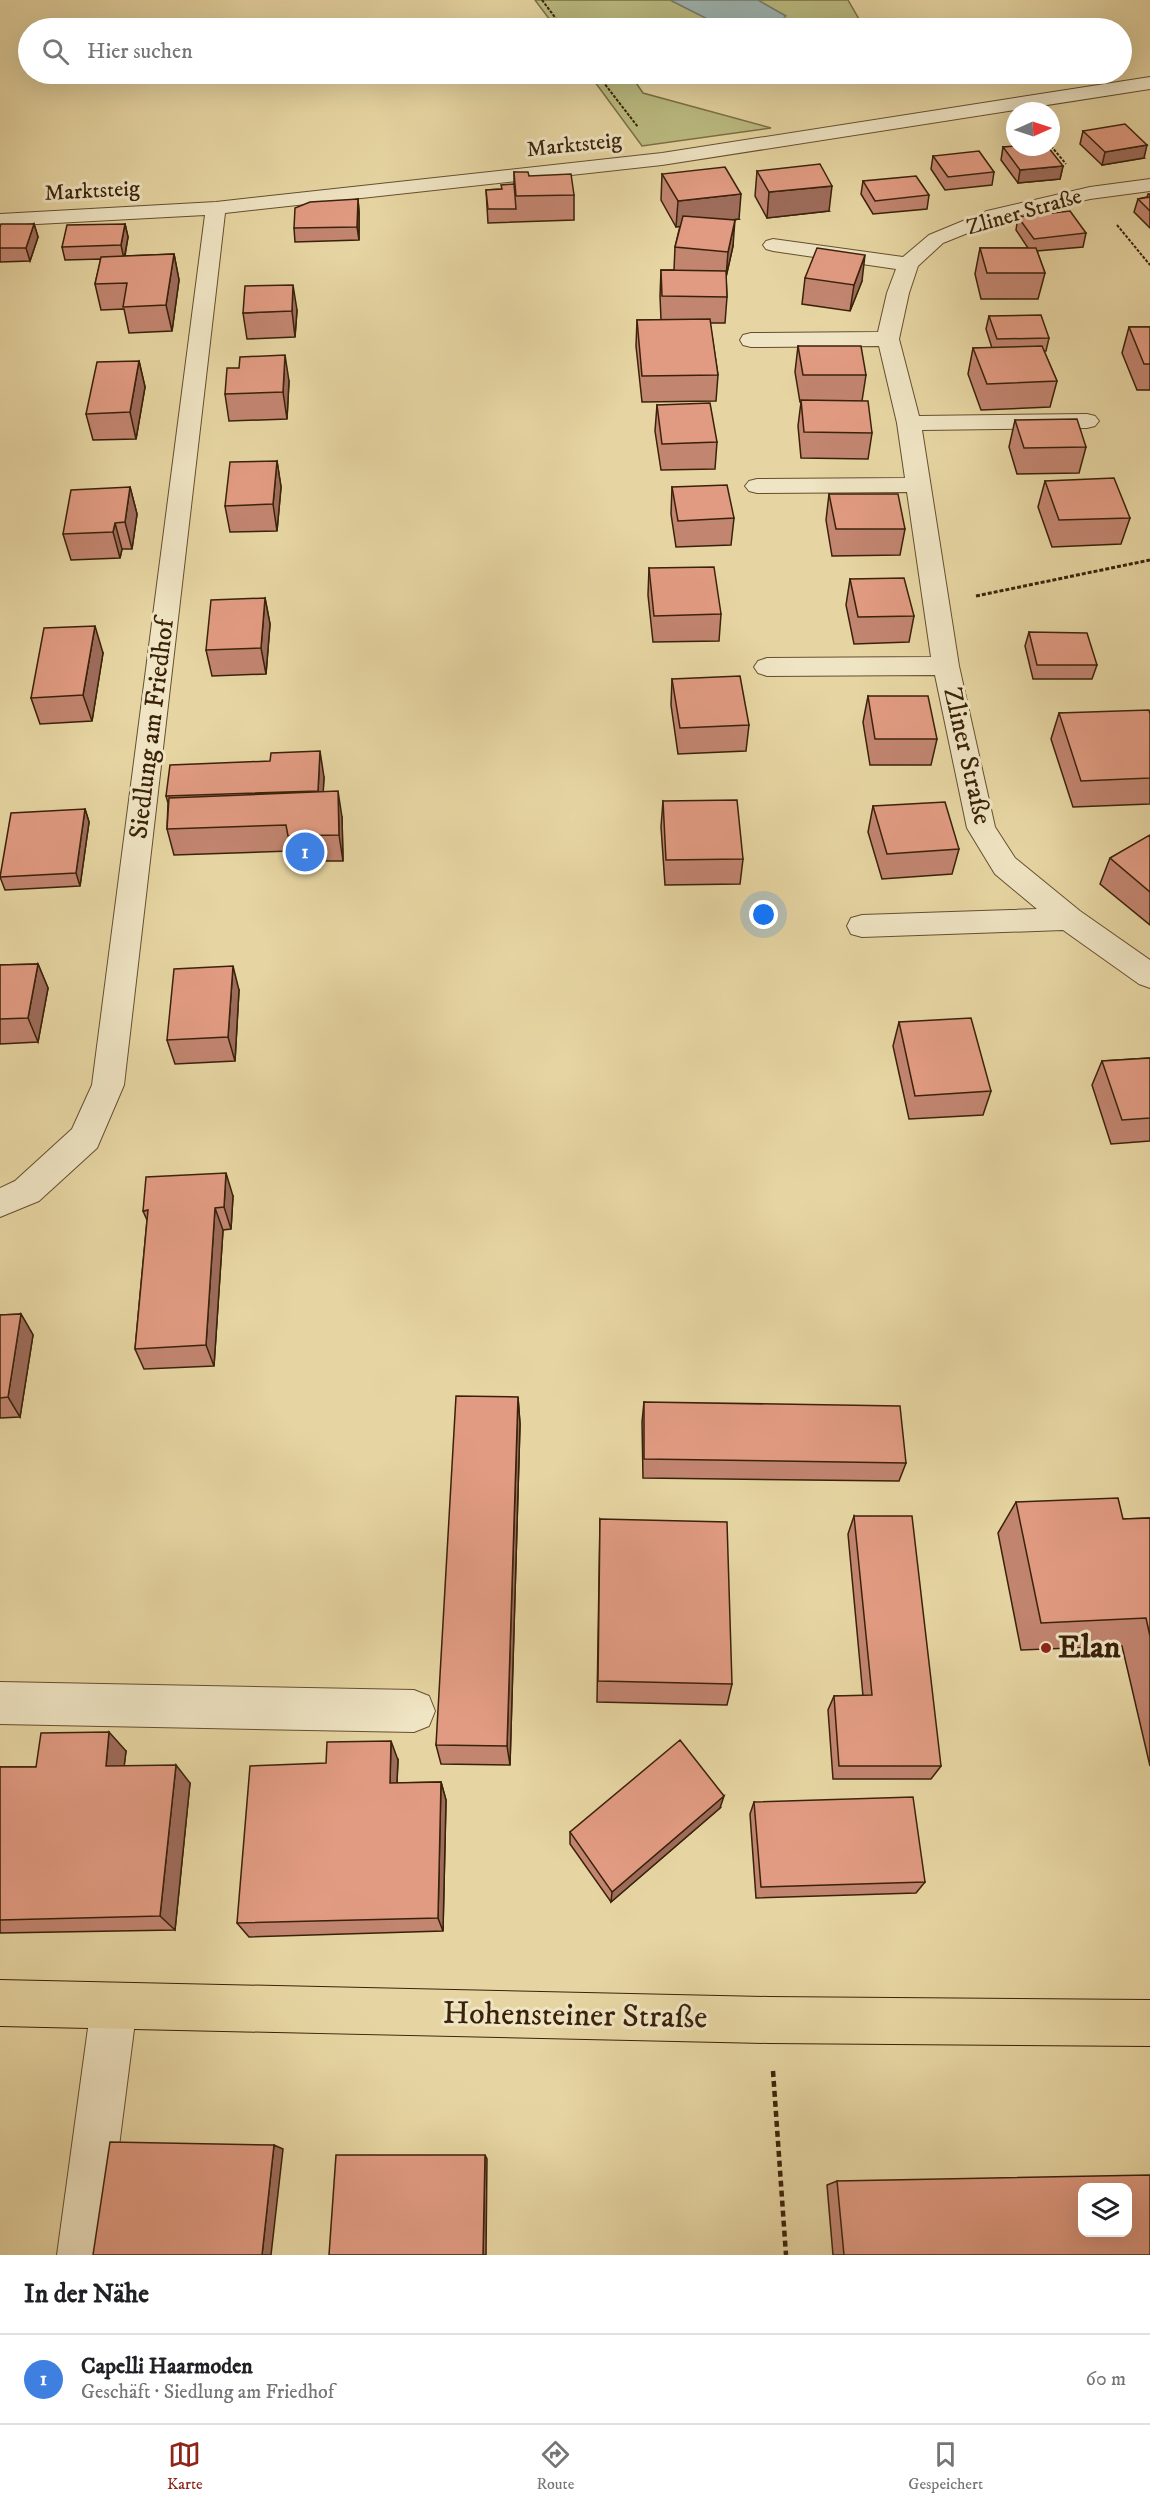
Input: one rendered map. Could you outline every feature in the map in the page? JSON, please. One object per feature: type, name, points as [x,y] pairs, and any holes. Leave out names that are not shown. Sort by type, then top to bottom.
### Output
[{"type":"main road","name":"Hohensteiner Straße","points":[[0,2003],[769,2020],[1150,2023]]},
{"type":"street","name":"Marktsteig","points":[[0,220],[216,208],[662,159],[1150,83]]},
{"type":"street","name":"Zliner Straße","points":[[1150,185],[1090,193],[994,215],[936,239],[908,264],[898,293],[888,339],[909,423],[946,666],[981,828],[1005,866],[1069,920],[1150,976]]},
{"type":"street","name":"Siedlung am Friedhof","points":[[0,1203],[27,1191],[85,1138],[108,1085],[216,208]]},
{"type":"street","points":[[772,245],[908,264]]},
{"type":"street","points":[[751,340],[888,339]]},
{"type":"street","points":[[909,423],[1087,421]]},
{"type":"street","points":[[757,486],[918,484]]},
{"type":"street","name":"Zliner Straße","points":[[767,667],[946,666]]},
{"type":"street","points":[[862,926],[1069,920]]},
{"type":"street","points":[[0,1703],[414,1711]]},
{"type":"street","points":[[81,2255],[114,2006]]},
{"type":"path","points":[[542,0],[556,18]]},
{"type":"path","points":[[605,84],[662,159]]},
{"type":"path","points":[[937,604],[1150,560]]},
{"type":"path","points":[[769,2020],[786,2255]]},
{"type":"green space","points":[[535,0],[848,0],[858,18],[548,18]]},
{"type":"green space","points":[[596,84],[637,84],[643,93],[771,128],[642,146]]},
{"type":"water","points":[[670,0],[758,0],[786,16],[784,18],[705,18]]},
{"type":"building","points":[[1125,124],[1147,145],[1105,152],[1083,131]]},
{"type":"building","points":[[979,151],[994,172],[948,177],[933,156]]},
{"type":"building","points":[[1010,156],[1055,156],[1063,166],[1020,170]]},
{"type":"building","points":[[820,164],[832,186],[769,192],[757,171]]},
{"type":"building","points":[[725,167],[741,194],[678,201],[662,174]]},
{"type":"building","points":[[514,172],[528,172],[529,176],[571,174],[574,195],[516,196]]},
{"type":"building","points":[[916,176],[929,195],[875,201],[863,181]]},
{"type":"building","points":[[514,184],[516,209],[488,209],[486,190],[502,189],[501,185]]},
{"type":"building","points":[[1150,197],[1150,211],[1138,199]]},
{"type":"building","points":[[358,199],[357,227],[294,228],[295,208],[310,202]]},
{"type":"building","points":[[1070,211],[1086,233],[1034,239],[1018,217]]},
{"type":"building","points":[[683,216],[735,220],[728,252],[675,247]]},
{"type":"building","points":[[1,224],[34,224],[26,248],[0,248]]},
{"type":"building","points":[[125,224],[121,245],[62,247],[67,225]]},
{"type":"building","points":[[817,248],[865,255],[854,285],[805,278]]},
{"type":"building","points":[[980,248],[1036,248],[1045,273],[987,273]]},
{"type":"building","points":[[174,254],[166,305],[123,307],[127,283],[95,284],[101,257]]},
{"type":"building","points":[[661,270],[726,271],[727,297],[662,296]]},
{"type":"building","points":[[293,285],[292,311],[243,313],[245,286]]},
{"type":"building","points":[[1041,315],[1049,338],[997,339],[989,316]]},
{"type":"building","points":[[710,319],[718,375],[642,376],[637,320]]},
{"type":"building","points":[[1129,327],[1150,327],[1150,364],[1144,364]]},
{"type":"building","points":[[798,346],[861,346],[866,375],[803,375]]},
{"type":"building","points":[[1042,346],[1057,381],[987,384],[973,348]]},
{"type":"building","points":[[285,355],[283,392],[225,394],[227,368],[239,368],[240,357]]},
{"type":"building","points":[[139,361],[130,412],[86,414],[97,362]]},
{"type":"building","points":[[801,400],[868,401],[872,433],[804,432]]},
{"type":"building","points":[[710,403],[717,442],[662,444],[657,405]]},
{"type":"building","points":[[1077,419],[1086,447],[1024,448],[1015,420]]},
{"type":"building","points":[[277,461],[273,504],[225,506],[230,462]]},
{"type":"building","points":[[1114,478],[1130,518],[1059,520],[1045,481]]},
{"type":"building","points":[[727,485],[734,518],[678,521],[672,487]]},
{"type":"building","points":[[130,487],[125,522],[115,523],[113,532],[63,534],[71,490]]},
{"type":"building","points":[[829,494],[898,494],[905,529],[836,529]]},
{"type":"building","points":[[714,567],[721,614],[654,616],[649,568]]},
{"type":"building","points":[[904,578],[914,616],[858,617],[850,579]]},
{"type":"building","points":[[265,598],[261,648],[206,650],[211,600]]},
{"type":"building","points":[[95,626],[83,695],[31,698],[44,628]]},
{"type":"building","points":[[1029,632],[1087,633],[1097,665],[1037,665]]},
{"type":"building","points":[[740,676],[749,725],[680,728],[672,679]]},
{"type":"building","points":[[868,696],[928,696],[937,739],[875,739]]},
{"type":"building","points":[[1149,710],[1150,778],[1081,781],[1059,713]]},
{"type":"building","points":[[320,751],[318,791],[166,796],[170,765],[270,761],[271,753]]},
{"type":"building","points":[[338,791],[339,835],[288,836],[286,825],[167,829],[169,798]]},
{"type":"building","points":[[737,800],[743,859],[666,860],[663,801]]},
{"type":"building","points":[[945,802],[959,849],[887,854],[873,806]]},
{"type":"building","points":[[85,809],[76,873],[0,877],[11,813]]},
{"type":"building","points":[[1150,835],[1150,892],[1110,858]]},
{"type":"building","points":[[38,964],[28,1018],[0,1019],[0,965]]},
{"type":"building","points":[[233,966],[228,1037],[167,1040],[174,969]]},
{"type":"building","points":[[971,1018],[991,1091],[915,1096],[899,1022]]},
{"type":"building","points":[[1150,1058],[1150,1118],[1122,1120],[1102,1061]]},
{"type":"building","points":[[226,1173],[224,1207],[215,1208],[206,1345],[135,1349],[148,1210],[143,1211],[146,1177]]},
{"type":"building","points":[[21,1314],[8,1397],[0,1398],[0,1315]]},
{"type":"building","points":[[456,1396],[518,1397],[507,1746],[436,1745]]},
{"type":"building","points":[[644,1402],[900,1406],[906,1463],[644,1459]]},
{"type":"building","points":[[1118,1498],[1123,1519],[1150,1518],[1150,1636],[1146,1618],[1041,1623],[1016,1502]]},
{"type":"building","points":[[854,1516],[912,1516],[941,1766],[839,1766],[834,1696],[872,1695]]},
{"type":"building","points":[[600,1519],[727,1522],[732,1684],[598,1681]]},
{"type":"building","points":[[109,1732],[106,1766],[176,1765],[160,1916],[0,1920],[0,1767],[36,1767],[41,1733]]},
{"type":"building","points":[[680,1740],[724,1796],[612,1892],[570,1832]]},
{"type":"building","points":[[391,1741],[390,1783],[441,1782],[438,1918],[237,1923],[250,1766],[326,1763],[327,1742]]},
{"type":"building","points":[[913,1797],[925,1882],[761,1887],[754,1802]]},
{"type":"building","points":[[110,2142],[274,2145],[262,2255],[93,2255]]},
{"type":"building","points":[[336,2155],[485,2155],[483,2255],[329,2255]]},
{"type":"building","points":[[1150,2175],[1150,2255],[844,2255],[837,2181]]},
{"type":"place","name":"Capelli Haarmoden","points":[[305,852]]},
{"type":"place","name":"Elan","points":[[1046,1648]]}]
